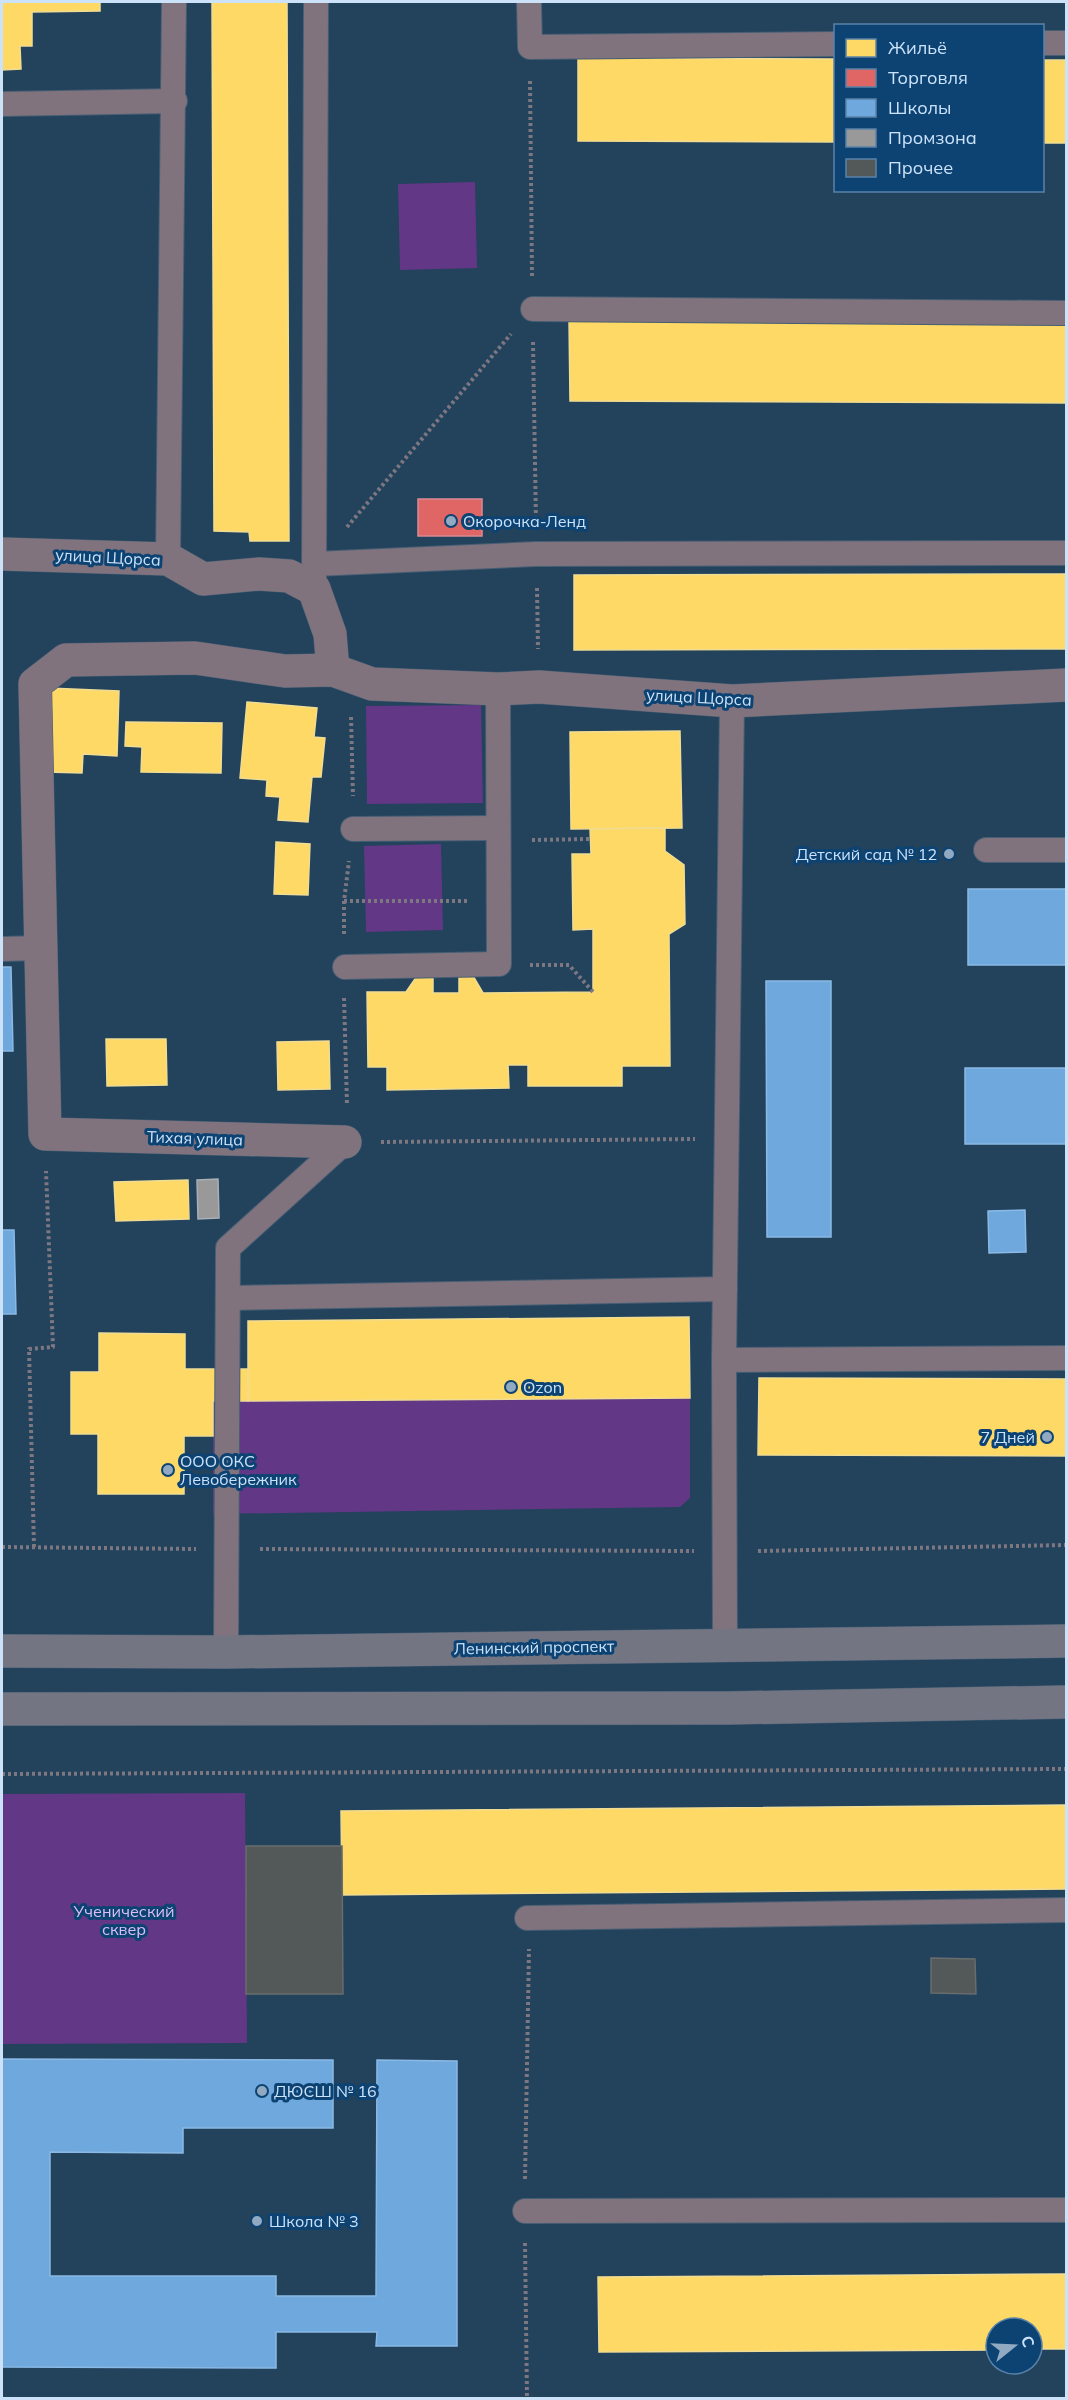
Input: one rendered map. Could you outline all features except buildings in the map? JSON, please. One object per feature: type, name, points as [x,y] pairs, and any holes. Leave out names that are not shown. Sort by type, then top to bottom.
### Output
[{"type":"main road","name":"Ленинский проспект","points":[[2,1651],[226,1652],[1066,1641]]},
{"type":"main road","points":[[2,1709],[728,1708],[1066,1702]]},
{"type":"street","name":"улица Щорса","points":[[2,554],[168,559],[203,579],[260,574],[315,576]]},
{"type":"street","points":[[315,576],[342,673]]},
{"type":"street","name":"улица Щорса","points":[[40,948],[35,684],[66,660],[195,658],[285,671],[342,673],[372,684],[498,689],[539,687],[732,701],[1066,685]]},
{"type":"street","points":[[40,948],[45,1134]]},
{"type":"street","name":"Тихая улица","points":[[45,1134],[345,1142]]},
{"type":"lane","points":[[168,559],[174,2]]},
{"type":"lane","points":[[316,2],[315,576],[537,554],[1066,553]]},
{"type":"lane","points":[[529,2],[530,47],[834,44]]},
{"type":"lane","points":[[1044,43],[1066,43]]},
{"type":"lane","points":[[2,104],[174,101]]},
{"type":"lane","points":[[533,309],[1066,313]]},
{"type":"lane","points":[[345,967],[499,964],[498,689]]},
{"type":"lane","points":[[725,1644],[724,1360],[732,701]]},
{"type":"lane","points":[[354,829],[498,834]]},
{"type":"lane","points":[[986,850],[1066,850]]},
{"type":"lane","points":[[2,949],[40,948]]},
{"type":"lane","points":[[226,1652],[228,1248],[345,1142]]},
{"type":"lane","points":[[228,1298],[725,1289]]},
{"type":"lane","points":[[724,1360],[1066,1358]]},
{"type":"lane","points":[[527,1918],[1066,1910]]},
{"type":"lane","points":[[525,2211],[1066,2210]]},
{"type":"path","points":[[530,47],[539,687]]},
{"type":"path","points":[[315,576],[533,309]]},
{"type":"path","points":[[342,673],[354,829],[344,901],[343,1017],[348,1094],[345,1142],[727,1139]]},
{"type":"path","points":[[498,834],[590,839]]},
{"type":"path","points":[[344,901],[498,901]]},
{"type":"path","points":[[499,964],[569,965],[593,992]]},
{"type":"path","points":[[33,1547],[28,1349],[53,1347],[45,1134]]},
{"type":"path","points":[[2,1547],[723,1552],[1066,1545]]},
{"type":"path","points":[[2,1774],[1066,1769]]},
{"type":"path","points":[[527,2398],[525,2211],[529,1943]]},
{"type":"green space","points":[[475,182],[477,268],[400,270],[398,184]]},
{"type":"green space","points":[[481,705],[483,803],[367,804],[366,706]]},
{"type":"green space","points":[[441,844],[443,930],[366,932],[364,846]]},
{"type":"green space","points":[[690,1398],[690,1498],[680,1507],[213,1514],[213,1401]]},
{"type":"green space","name":"Ученический сквер","points":[[245,1793],[247,2043],[2,2044],[2,1794]]},
{"type":"place","name":"Окорочка-Ленд","points":[[451,521]]},
{"type":"place","name":"Детский сад № 12","points":[[949,854]]},
{"type":"place","name":"Ozon","points":[[511,1387]]},
{"type":"place","name":"7 Дней","points":[[1047,1437]]},
{"type":"place","name":"ООО ОКС Левобережник","points":[[168,1470]]},
{"type":"place","name":"ДЮСШ № 16","points":[[262,2091]]},
{"type":"place","name":"Школа № 3","points":[[257,2221]]}]
